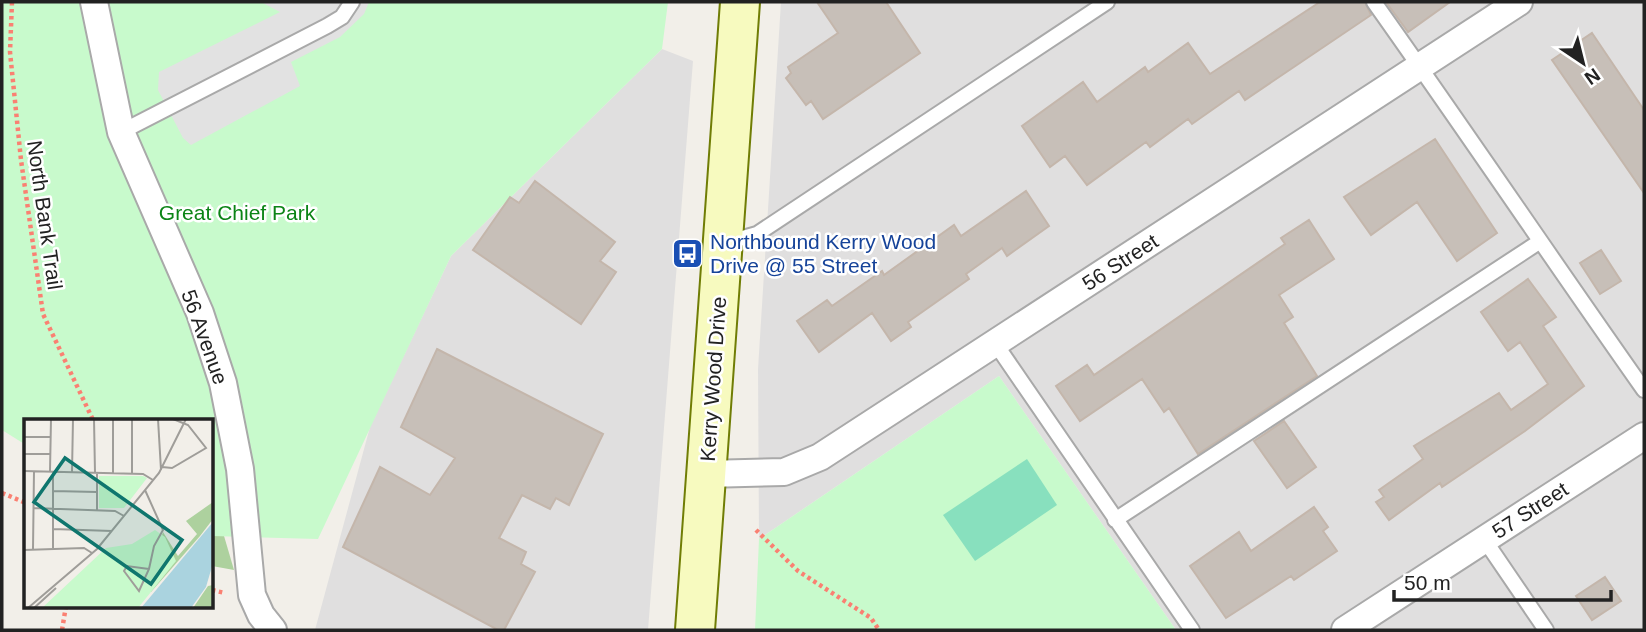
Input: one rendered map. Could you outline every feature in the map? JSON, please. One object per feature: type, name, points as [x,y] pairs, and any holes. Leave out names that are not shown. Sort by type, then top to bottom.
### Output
[{"type":"street","name":"56 Avenue","points":[[94,2],[121,132],[200,313],[223,383],[240,469],[252,595],[261,615],[273,630]]},
{"type":"street","name":"Kerry Wood Drive","points":[[695,630],[740,2]]},
{"type":"street","name":"56 Street","points":[[706,474],[783,472],[806,465],[1519,2]]},
{"type":"street","name":"57 Street","points":[[1345,630],[1644,436]]},
{"type":"lane","points":[[121,132],[327,26],[342,17],[352,2]]},
{"type":"lane","points":[[723,244],[757,234],[1107,2]]},
{"type":"lane","points":[[1374,2],[1479,147],[1539,242],[1644,390]]},
{"type":"lane","points":[[1115,520],[1539,242]]},
{"type":"lane","points":[[995,343],[1192,630]]},
{"type":"lane","points":[[1484,539],[1546,630]]},
{"type":"path","name":"North Bank Trail","points":[[12,2],[10,52],[43,314],[93,419]]},
{"type":"path","points":[[2,493],[24,502]]},
{"type":"path","points":[[756,530],[798,571],[871,618],[879,630]]},
{"type":"path","points":[[62,630],[66,608]]},
{"type":"shaded area","points":[[261,2],[369,2],[364,14],[340,37],[291,62],[300,86],[191,145],[183,138],[158,90],[159,72],[280,12]]},
{"type":"shaded area","points":[[781,2],[1644,2],[1644,630],[1176,630],[999,376],[759,539],[758,369]]},
{"type":"shaded area","points":[[662,49],[693,61],[648,630],[315,630],[370,427],[451,256]]},
{"type":"green space","name":"Great Chief Park","points":[[2,2],[668,2],[662,49],[451,256],[318,539],[214,536],[214,419],[24,419],[24,444],[2,430]]},
{"type":"green space","points":[[999,376],[1176,630],[755,630],[759,539]]},
{"type":"green space","points":[[1027,459],[1057,505],[975,561],[943,515]]},
{"type":"green space","points":[[214,502],[234,570],[214,566]]},
{"type":"building","points":[[817,2],[886,2],[920,53],[823,119],[811,101],[806,105],[786,78],[791,73],[788,67],[838,33]]},
{"type":"building","points":[[1320,2],[1365,2],[1371,15],[1245,100],[1239,91],[1192,124],[1188,119],[1150,147],[1146,142],[1087,185],[1065,156],[1050,167],[1022,126],[1083,82],[1097,102],[1145,67],[1148,72],[1188,43],[1210,74]]},
{"type":"building","points":[[1386,2],[1450,2],[1408,32]]},
{"type":"building","points":[[1592,33],[1644,110],[1644,193],[1552,60]]},
{"type":"building","points":[[1435,139],[1497,233],[1457,261],[1417,202],[1371,235],[1344,197]]},
{"type":"building","points":[[535,181],[615,242],[600,261],[616,272],[581,324],[473,250],[510,197],[519,203]]},
{"type":"building","points":[[1026,191],[1049,226],[1007,256],[1002,248],[966,274],[969,279],[908,322],[911,327],[891,341],[872,313],[819,352],[797,321],[827,300],[832,306],[882,271],[884,275],[954,225],[961,236]]},
{"type":"building","points":[[1309,220],[1334,259],[1279,295],[1293,317],[1284,323],[1317,376],[1198,454],[1169,408],[1164,412],[1142,379],[1080,421],[1056,386],[1087,365],[1094,375],[1285,244],[1281,238]]},
{"type":"building","points":[[1601,250],[1621,281],[1600,294],[1580,263]]},
{"type":"building","points":[[1528,279],[1556,317],[1543,326],[1584,386],[1525,431],[1442,487],[1440,483],[1389,520],[1376,502],[1384,497],[1379,490],[1423,459],[1414,446],[1499,393],[1511,410],[1548,384],[1520,342],[1508,351],[1481,312]]},
{"type":"building","points":[[437,349],[603,434],[569,505],[556,498],[550,509],[522,495],[499,538],[526,552],[521,564],[535,572],[504,630],[498,630],[343,547],[380,467],[430,495],[455,458],[401,427]]},
{"type":"building","points":[[1284,421],[1316,467],[1287,488],[1254,441]]},
{"type":"building","points":[[1314,507],[1328,527],[1323,531],[1337,551],[1294,580],[1291,576],[1226,618],[1190,566],[1239,532],[1251,551]]},
{"type":"building","points":[[1605,577],[1621,601],[1592,620],[1576,596]]},
{"type":"place","name":"Northbound Kerry Wood Drive @ 55 Street","points":[[687,253]]}]
